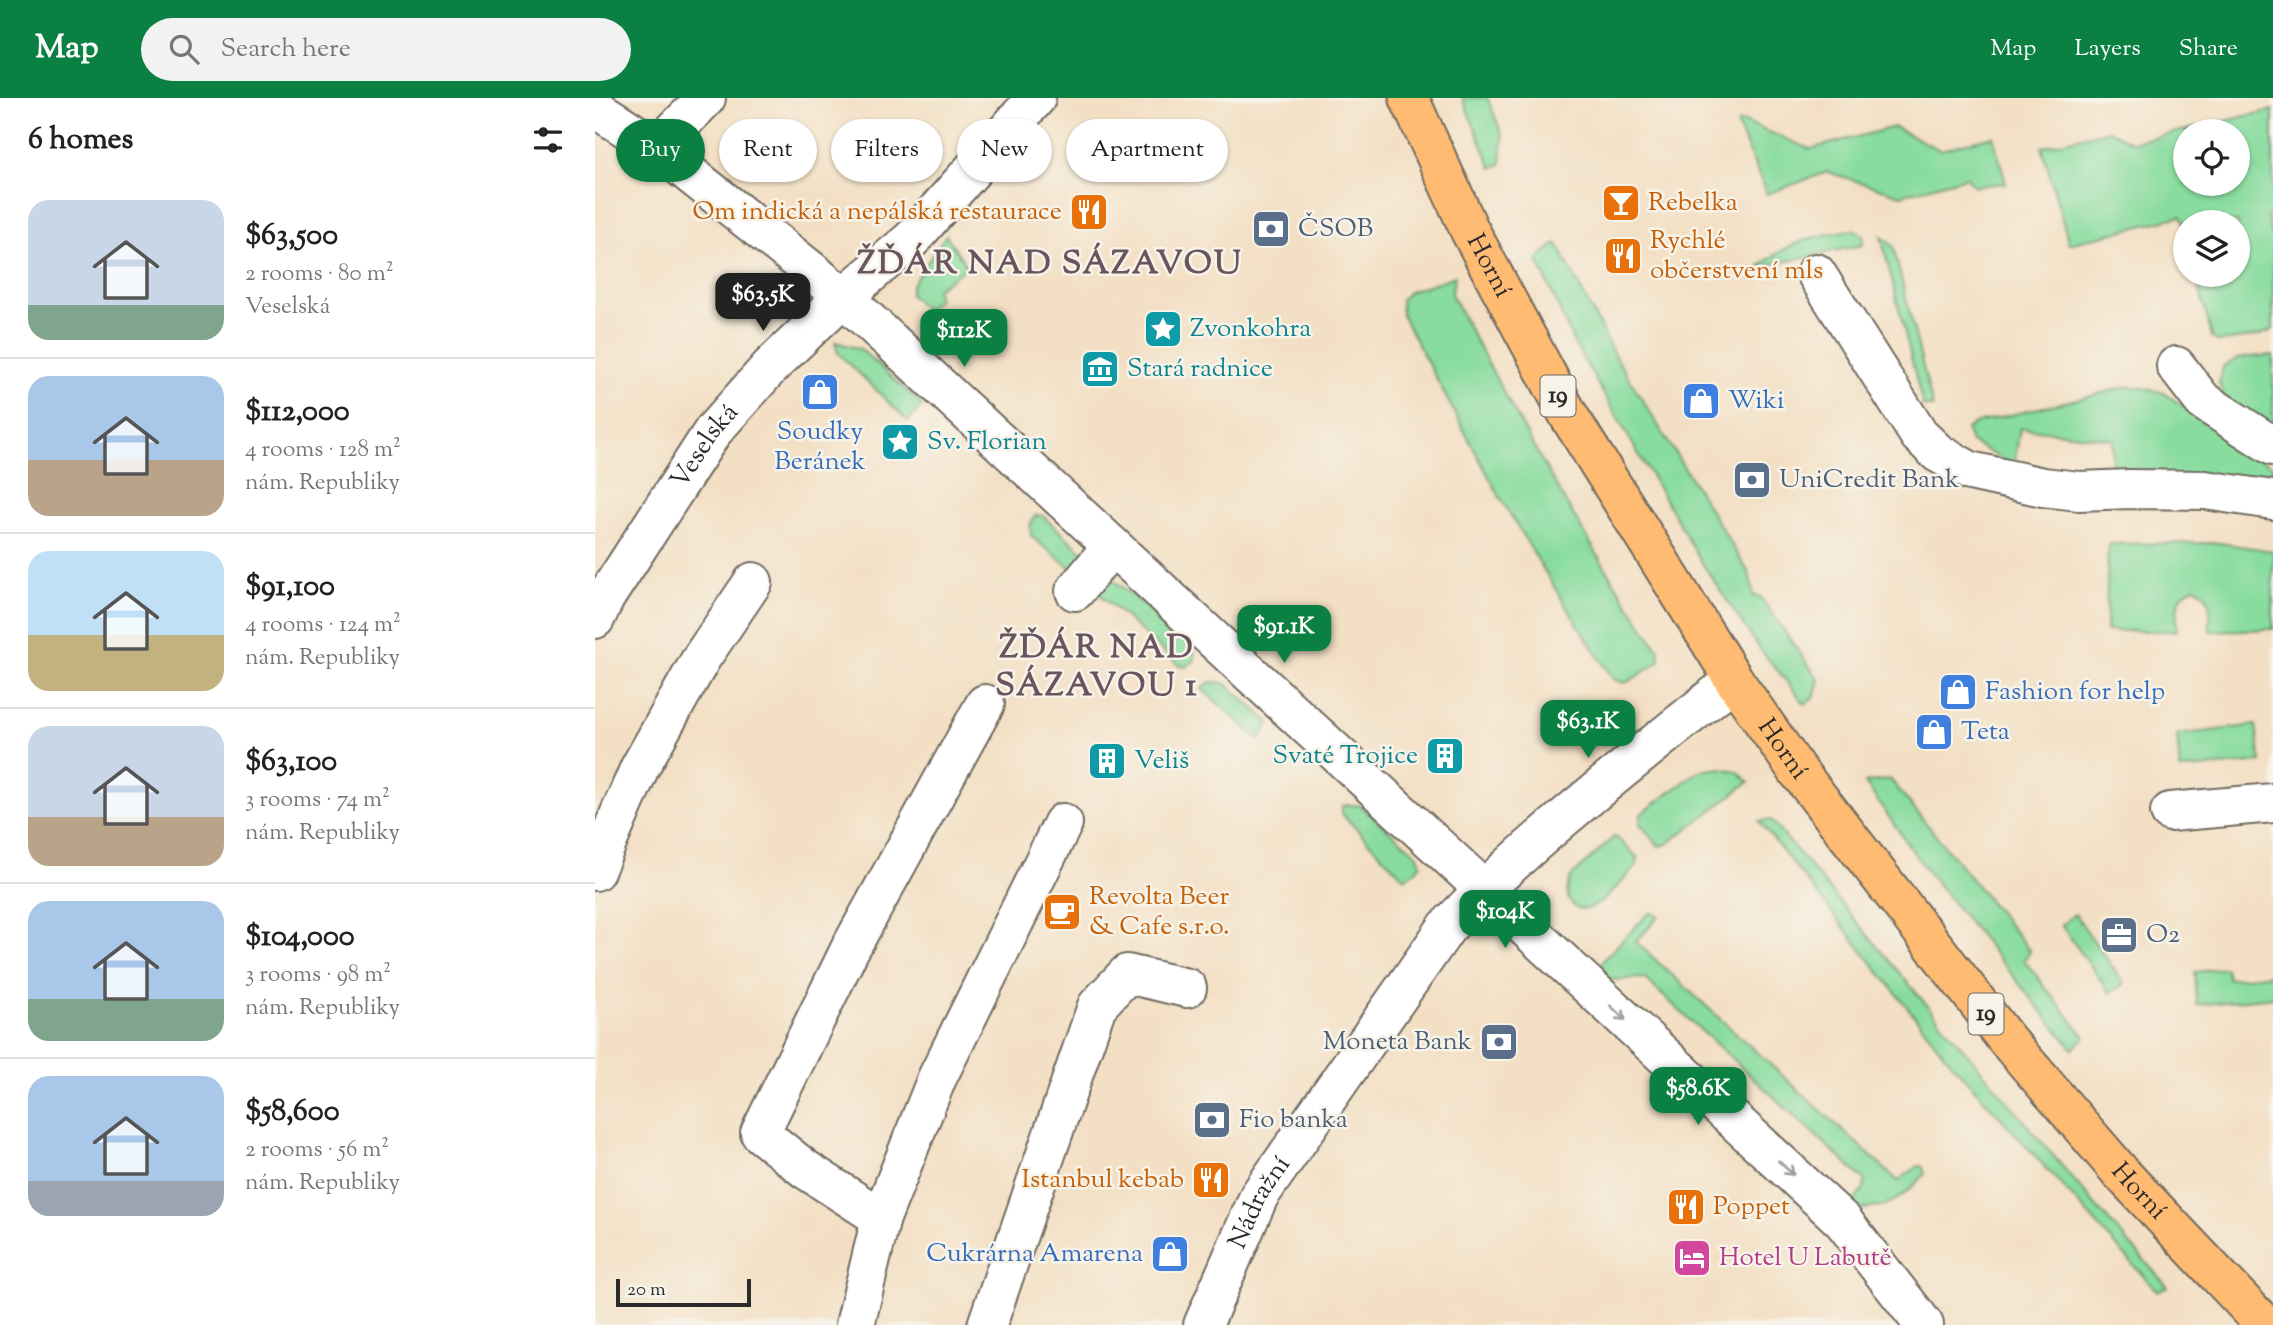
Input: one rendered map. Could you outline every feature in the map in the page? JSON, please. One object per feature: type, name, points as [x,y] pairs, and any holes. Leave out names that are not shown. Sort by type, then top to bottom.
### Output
[{"type":"main road","name":"Horní","points":[[1409,98],[1470,231],[1569,416],[1734,680],[1797,770],[2006,1039],[2123,1175],[2265,1325]]},
{"type":"street","points":[[686,119],[706,98]]},
{"type":"street","name":"Veselská","points":[[595,619],[605,598],[713,431],[770,367],[827,284],[911,240],[1036,98]]},
{"type":"street","points":[[595,108],[616,122]]},
{"type":"street","points":[[699,182],[827,284],[1843,1221],[1924,1325]]},
{"type":"street","points":[[1816,273],[1919,435],[1938,453],[1970,471],[2043,487],[2079,491],[2205,490],[2273,500]]},
{"type":"street","points":[[2176,366],[2203,401],[2273,446]]},
{"type":"street","points":[[1075,591],[1112,547]]},
{"type":"street","points":[[595,871],[640,767],[702,657],[753,582]]},
{"type":"street","name":"Nádražní","points":[[1203,1325],[1259,1196],[1447,927],[1483,889],[1596,792],[1734,680]]},
{"type":"street","points":[[881,1218],[805,1169],[760,1133],[850,949],[985,704]]},
{"type":"street","points":[[2171,812],[2273,803]]},
{"type":"street","points":[[855,1325],[881,1218],[937,1078],[1063,823]]},
{"type":"street","points":[[987,1325],[1097,1006],[1127,974],[1187,988]]},
{"type":"green space","points":[[1462,98],[1488,98],[1503,137],[1501,164],[1492,168]]},
{"type":"green space","points":[[2273,110],[2273,214],[2267,217],[2273,239],[2273,330],[2258,336],[2218,342],[2212,337],[2199,287],[2250,287],[2250,210],[2173,210],[2173,218],[2069,244],[2042,147],[2109,130],[2132,142],[2173,133],[2173,196],[2250,196],[2250,119],[2233,119]]},
{"type":"green space","points":[[1742,121],[1810,149],[1894,127],[1940,150],[1993,136],[2006,183],[1974,186],[1967,177],[1901,195],[1827,172],[1767,194],[1737,124]]},
{"type":"green space","points":[[1854,230],[1863,235],[1863,245],[1759,267],[1780,252],[1804,241]]},
{"type":"green space","points":[[946,235],[967,267],[936,289],[938,299],[926,310],[910,295],[911,286]]},
{"type":"green space","points":[[1881,236],[1893,246],[1933,407],[1923,406]]},
{"type":"green space","points":[[1557,243],[1614,354],[1749,573],[1754,596],[1760,597],[1819,680],[1814,698],[1805,704],[1759,648],[1702,563],[1574,343],[1537,259]]},
{"type":"green space","points":[[1455,276],[1451,294],[1500,385],[1576,520],[1659,650],[1660,661],[1624,683],[1613,679],[1502,501],[1402,315],[1401,300],[1410,291]]},
{"type":"green space","points":[[835,342],[860,349],[923,405],[908,421],[838,353]]},
{"type":"green space","points":[[2273,355],[2273,433],[2224,400],[2219,382],[2223,367],[2239,358]]},
{"type":"green space","points":[[2127,387],[2141,387],[2164,393],[2273,467],[2273,483],[2111,475],[2113,439],[2020,428],[2014,466],[1971,442],[1966,429],[1977,423]]},
{"type":"green space","points":[[1036,515],[1043,516],[1086,555],[1074,571],[1031,536],[1030,525]]},
{"type":"green space","points":[[2221,543],[2273,551],[2273,629],[2210,631],[2208,600],[2194,587],[2180,599],[2177,631],[2106,631],[2108,544]]},
{"type":"green space","points":[[1110,578],[1194,651],[1195,660],[1186,667],[1179,665],[1095,590]]},
{"type":"green space","points":[[1210,682],[1225,683],[1270,723],[1259,740],[1202,689]]},
{"type":"green space","points":[[2256,725],[2261,762],[2180,770],[2177,735]]},
{"type":"green space","points":[[1720,768],[1737,771],[1749,782],[1667,844],[1659,846],[1640,824],[1641,814],[1699,771]]},
{"type":"green space","points":[[1890,779],[2030,951],[2024,960],[2085,1037],[2073,1049],[1929,874],[1865,783]]},
{"type":"green space","points":[[1359,805],[1418,855],[1421,864],[1414,872],[1404,878],[1342,814],[1342,806]]},
{"type":"green space","points":[[1771,820],[2094,1204],[2168,1287],[2157,1291],[1955,1067],[1759,821]]},
{"type":"green space","points":[[1615,836],[1637,857],[1637,866],[1597,905],[1579,909],[1568,897],[1571,877]]},
{"type":"green space","points":[[1652,913],[1659,916],[1636,942],[1898,1181],[1918,1166],[1922,1166],[1925,1174],[1909,1190],[1887,1205],[1855,1209],[1852,1204],[1864,1188],[1865,1181],[1860,1176],[1644,978],[1609,980],[1600,972],[1605,958]]},
{"type":"green space","points":[[2075,914],[2124,984],[2110,993],[2061,925]]},
{"type":"green space","points":[[2226,968],[2228,979],[2273,974],[2273,997],[2197,1005],[2195,972]]},
{"type":"place","name":"Rebelka","points":[[1621,203]]},
{"type":"place","name":"Om indická a nepálská restaurace","points":[[1089,212]]},
{"type":"place","name":"ČSOB","points":[[1271,229]]},
{"type":"place","name":"Rychlé občerstvení mls","points":[[1623,256]]},
{"type":"place","name":"Zvonkohra","points":[[1163,329]]},
{"type":"place","name":"Stará radnice","points":[[1100,369]]},
{"type":"place","name":"Soudky Beránek","points":[[820,392]]},
{"type":"place","name":"Wiki","points":[[1701,401]]},
{"type":"place","name":"Sv. Florian","points":[[900,442]]},
{"type":"place","name":"UniCredit Bank","points":[[1752,480]]},
{"type":"place","name":"Fashion for help","points":[[1958,692]]},
{"type":"place","name":"Teta","points":[[1934,732]]},
{"type":"place","name":"Svaté Trojice","points":[[1445,756]]},
{"type":"place","name":"Veliš","points":[[1107,761]]},
{"type":"place","name":"Revolta Beer & Cafe s.r.o.","points":[[1062,912]]},
{"type":"place","name":"O2","points":[[2119,935]]},
{"type":"place","name":"Moneta Bank","points":[[1499,1042]]},
{"type":"place","name":"Fio banka","points":[[1212,1120]]},
{"type":"place","name":"Istanbul kebab","points":[[1211,1180]]},
{"type":"place","name":"Poppet","points":[[1686,1207]]},
{"type":"place","name":"Cukrárna Amarena","points":[[1170,1254]]},
{"type":"place","name":"Hotel U Labutě","points":[[1692,1258]]},
{"type":"district","name":"ŽĎÁR NAD SÁZAVOU","points":[[1050,265]]},
{"type":"district","name":"ŽĎÁR NAD SÁZAVOU 1","points":[[1097,668]]}]
